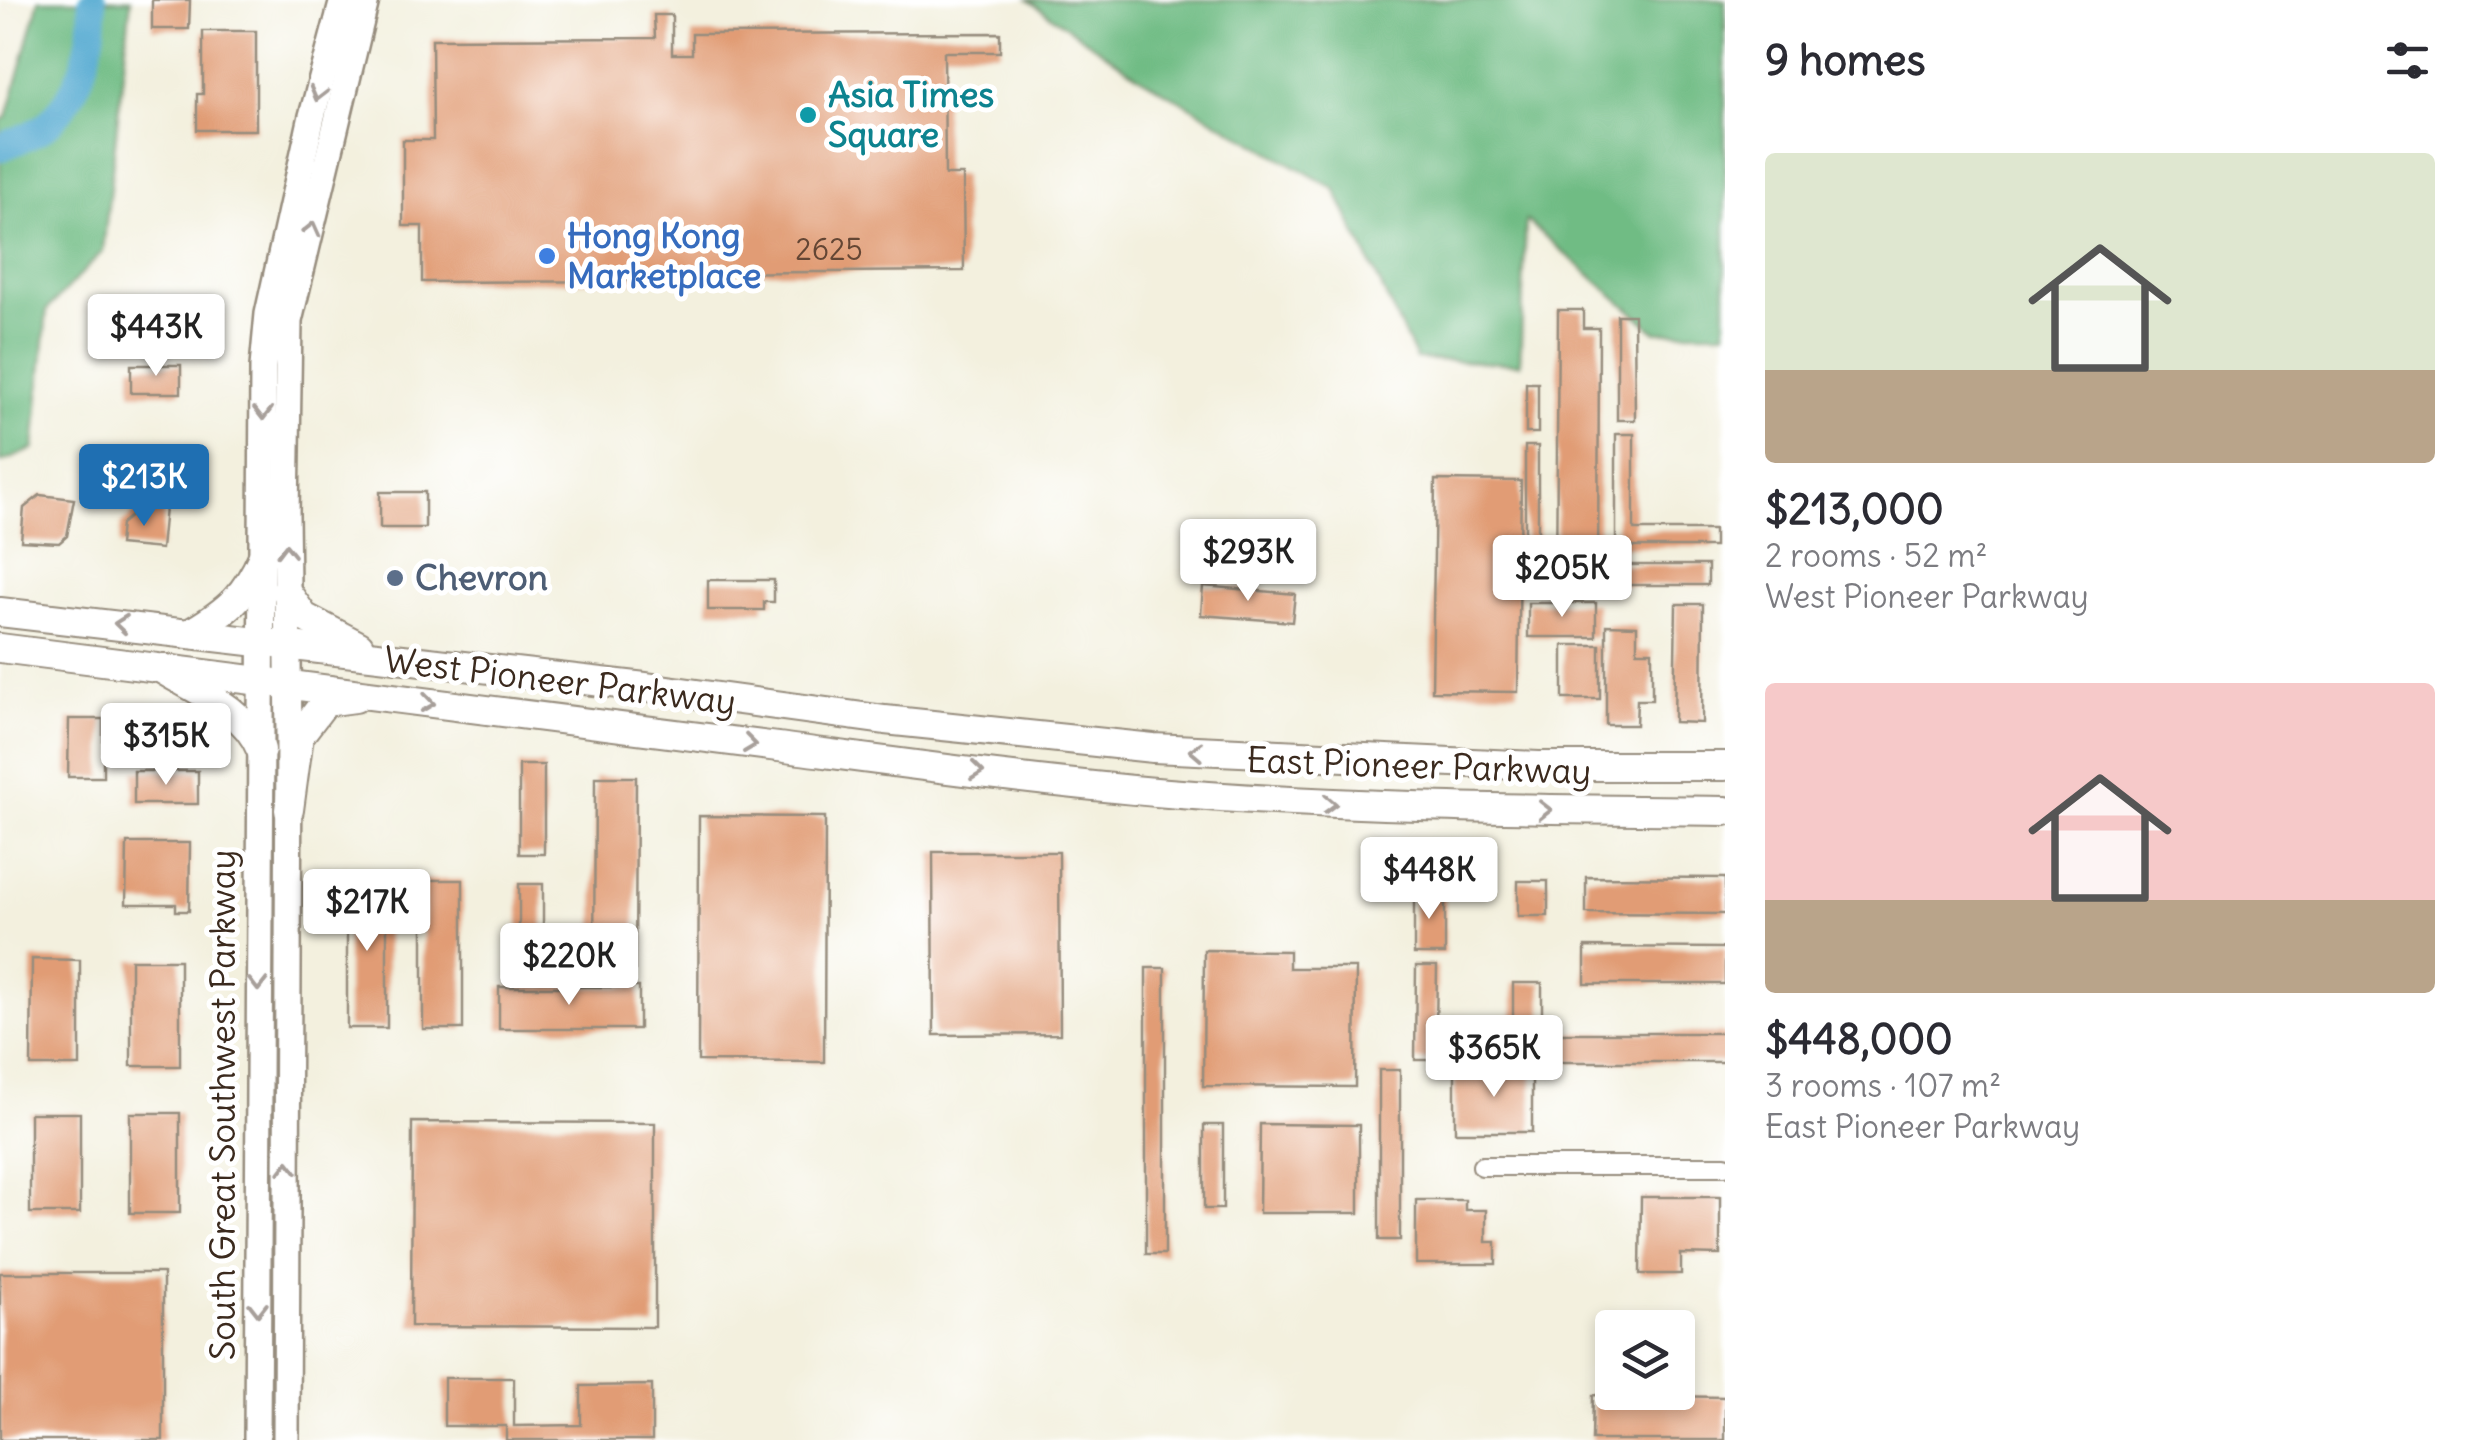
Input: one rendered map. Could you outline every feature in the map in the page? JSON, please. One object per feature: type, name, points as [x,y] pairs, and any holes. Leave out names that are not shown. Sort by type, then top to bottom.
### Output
[{"type":"main road","name":"South Great Southwest Parkway","points":[[286,1440],[288,810],[275,644],[262,556],[263,366],[268,314],[342,0]]},
{"type":"main road","name":"South Great Southwest Parkway","points":[[275,644],[286,591],[290,321],[366,0]]},
{"type":"main road","points":[[192,632],[224,613],[250,585],[262,556]]},
{"type":"main road","points":[[286,591],[304,617],[336,636],[388,658]]},
{"type":"main road","name":"West Pioneer Parkway","points":[[0,612],[1111,744]]},
{"type":"main road","name":"West Pioneer Parkway","points":[[0,648],[1111,786]]},
{"type":"main road","points":[[155,665],[239,716],[256,736],[261,750]]},
{"type":"main road","name":"South Great Southwest Parkway","points":[[256,1440],[261,750],[275,682]]},
{"type":"main road","points":[[288,810],[299,736],[307,722],[325,702],[376,695]]},
{"type":"main road","points":[[880,760],[885,720]]},
{"type":"main road","name":"East Pioneer Parkway","points":[[1111,744],[1539,766],[1725,766]]},
{"type":"main road","name":"East Pioneer Parkway","points":[[1111,786],[1311,803],[1496,810],[1725,811]]},
{"type":"street","points":[[1482,1166],[1725,1166]]},
{"type":"green space","points":[[39,0],[131,0],[103,251],[47,310],[34,449],[0,463],[0,120],[7,117]]},
{"type":"green space","points":[[1028,0],[1725,0],[1725,332],[1656,332],[1526,220],[1520,364],[1416,359],[1335,189],[1141,78]]},
{"type":"building","points":[[152,0],[190,0],[189,29],[152,29]]},
{"type":"building","points":[[654,15],[672,15],[672,54],[692,54],[692,34],[1000,33],[1000,52],[944,52],[945,175],[963,175],[964,271],[673,273],[673,281],[422,282],[422,226],[403,226],[403,140],[433,140],[432,39],[655,38]]},
{"type":"building","points":[[203,31],[256,31],[256,130],[197,130],[197,94],[203,94]]},
{"type":"building","points":[[1558,310],[1583,310],[1583,328],[1599,328],[1598,585],[1556,585]]},
{"type":"building","points":[[1617,315],[1634,315],[1635,420],[1617,420]]},
{"type":"building","points":[[131,365],[181,365],[181,393],[131,393]]},
{"type":"building","points":[[1526,383],[1538,383],[1538,433],[1526,433]]},
{"type":"building","points":[[1616,434],[1634,434],[1634,530],[1714,530],[1714,547],[1616,547]]},
{"type":"building","points":[[1525,446],[1538,446],[1538,539],[1525,539]]},
{"type":"building","points":[[1435,480],[1521,481],[1518,692],[1432,691]]},
{"type":"building","points":[[380,492],[425,492],[425,528],[380,528]]},
{"type":"building","points":[[40,495],[74,499],[67,536],[59,543],[21,541],[24,508]]},
{"type":"building","points":[[143,506],[165,508],[161,549],[119,545],[121,524]]},
{"type":"building","points":[[1616,565],[1708,565],[1708,585],[1616,585]]},
{"type":"building","points":[[708,580],[774,580],[774,602],[764,602],[764,610],[708,610]]},
{"type":"building","points":[[1203,586],[1295,594],[1292,622],[1201,615]]},
{"type":"building","points":[[1528,603],[1596,603],[1596,637],[1528,637]]},
{"type":"building","points":[[1676,604],[1703,604],[1702,723],[1674,722]]},
{"type":"building","points":[[1606,625],[1637,626],[1637,651],[1652,651],[1652,700],[1637,700],[1636,725],[1606,725]]},
{"type":"building","points":[[1563,645],[1600,645],[1600,699],[1563,699]]},
{"type":"building","points":[[69,719],[103,719],[103,777],[68,777]]},
{"type":"building","points":[[519,765],[544,765],[544,854],[519,854]]},
{"type":"building","points":[[134,771],[198,771],[198,804],[134,804]]},
{"type":"building","points":[[595,777],[636,777],[635,970],[594,970]]},
{"type":"building","points":[[699,816],[825,817],[824,1062],[698,1061]]},
{"type":"building","points":[[127,843],[190,843],[189,911],[176,911],[176,904],[126,904]]},
{"type":"building","points":[[933,852],[1059,852],[1060,1034],[934,1035]]},
{"type":"building","points":[[1586,877],[1725,878],[1725,914],[1586,913]]},
{"type":"building","points":[[347,879],[387,879],[387,1028],[347,1028]]},
{"type":"building","points":[[423,880],[463,880],[463,1029],[423,1029]]},
{"type":"building","points":[[1518,881],[1548,881],[1548,916],[1518,916]]},
{"type":"building","points":[[519,884],[543,884],[543,952],[519,952]]},
{"type":"building","points":[[1414,889],[1445,889],[1445,954],[1414,954]]},
{"type":"building","points":[[1585,947],[1725,948],[1725,984],[1585,984]]},
{"type":"building","points":[[1204,950],[1289,951],[1289,968],[1356,968],[1355,1087],[1203,1086]]},
{"type":"building","points":[[32,959],[80,960],[80,1066],[31,1066]]},
{"type":"building","points":[[131,960],[180,960],[180,1066],[131,1066]]},
{"type":"building","points":[[1416,966],[1437,966],[1436,1031],[1513,1031],[1513,983],[1542,983],[1542,1060],[1415,1060]]},
{"type":"building","points":[[1146,968],[1165,968],[1165,1254],[1146,1254]]},
{"type":"building","points":[[499,987],[639,987],[639,1029],[499,1029]]},
{"type":"building","points":[[1557,1033],[1725,1033],[1725,1062],[1557,1062]]},
{"type":"building","points":[[1455,1069],[1532,1069],[1532,1132],[1455,1132]]},
{"type":"building","points":[[1379,1070],[1400,1070],[1400,1240],[1379,1240]]},
{"type":"building","points":[[30,1113],[80,1113],[80,1213],[30,1213]]},
{"type":"building","points":[[130,1113],[180,1113],[180,1213],[130,1213]]},
{"type":"building","points":[[412,1122],[655,1123],[655,1327],[411,1326]]},
{"type":"building","points":[[1260,1124],[1359,1125],[1359,1213],[1259,1213]]},
{"type":"building","points":[[1204,1125],[1223,1125],[1223,1209],[1204,1209]]},
{"type":"building","points":[[1641,1197],[1720,1197],[1720,1255],[1681,1254],[1681,1274],[1640,1274]]},
{"type":"building","points":[[1416,1200],[1465,1200],[1465,1210],[1486,1210],[1486,1242],[1496,1242],[1496,1264],[1416,1264]]},
{"type":"building","points":[[0,1273],[163,1273],[163,1440],[0,1440]]},
{"type":"building","points":[[444,1378],[514,1378],[514,1426],[581,1425],[581,1386],[652,1385],[652,1440],[506,1440],[506,1426],[444,1426]]},
{"type":"building","points":[[1593,1395],[1595,1410],[1695,1410],[1695,1397],[1725,1397],[1725,1440],[1592,1440]]},
{"type":"waterway","points":[[0,148],[44,127],[69,97],[84,66],[92,0]]},
{"type":"place","name":"Asia Times Square","points":[[808,115]]},
{"type":"place","name":"Hong Kong Marketplace","points":[[547,256]]},
{"type":"place","name":"Chevron","points":[[395,578]]}]
